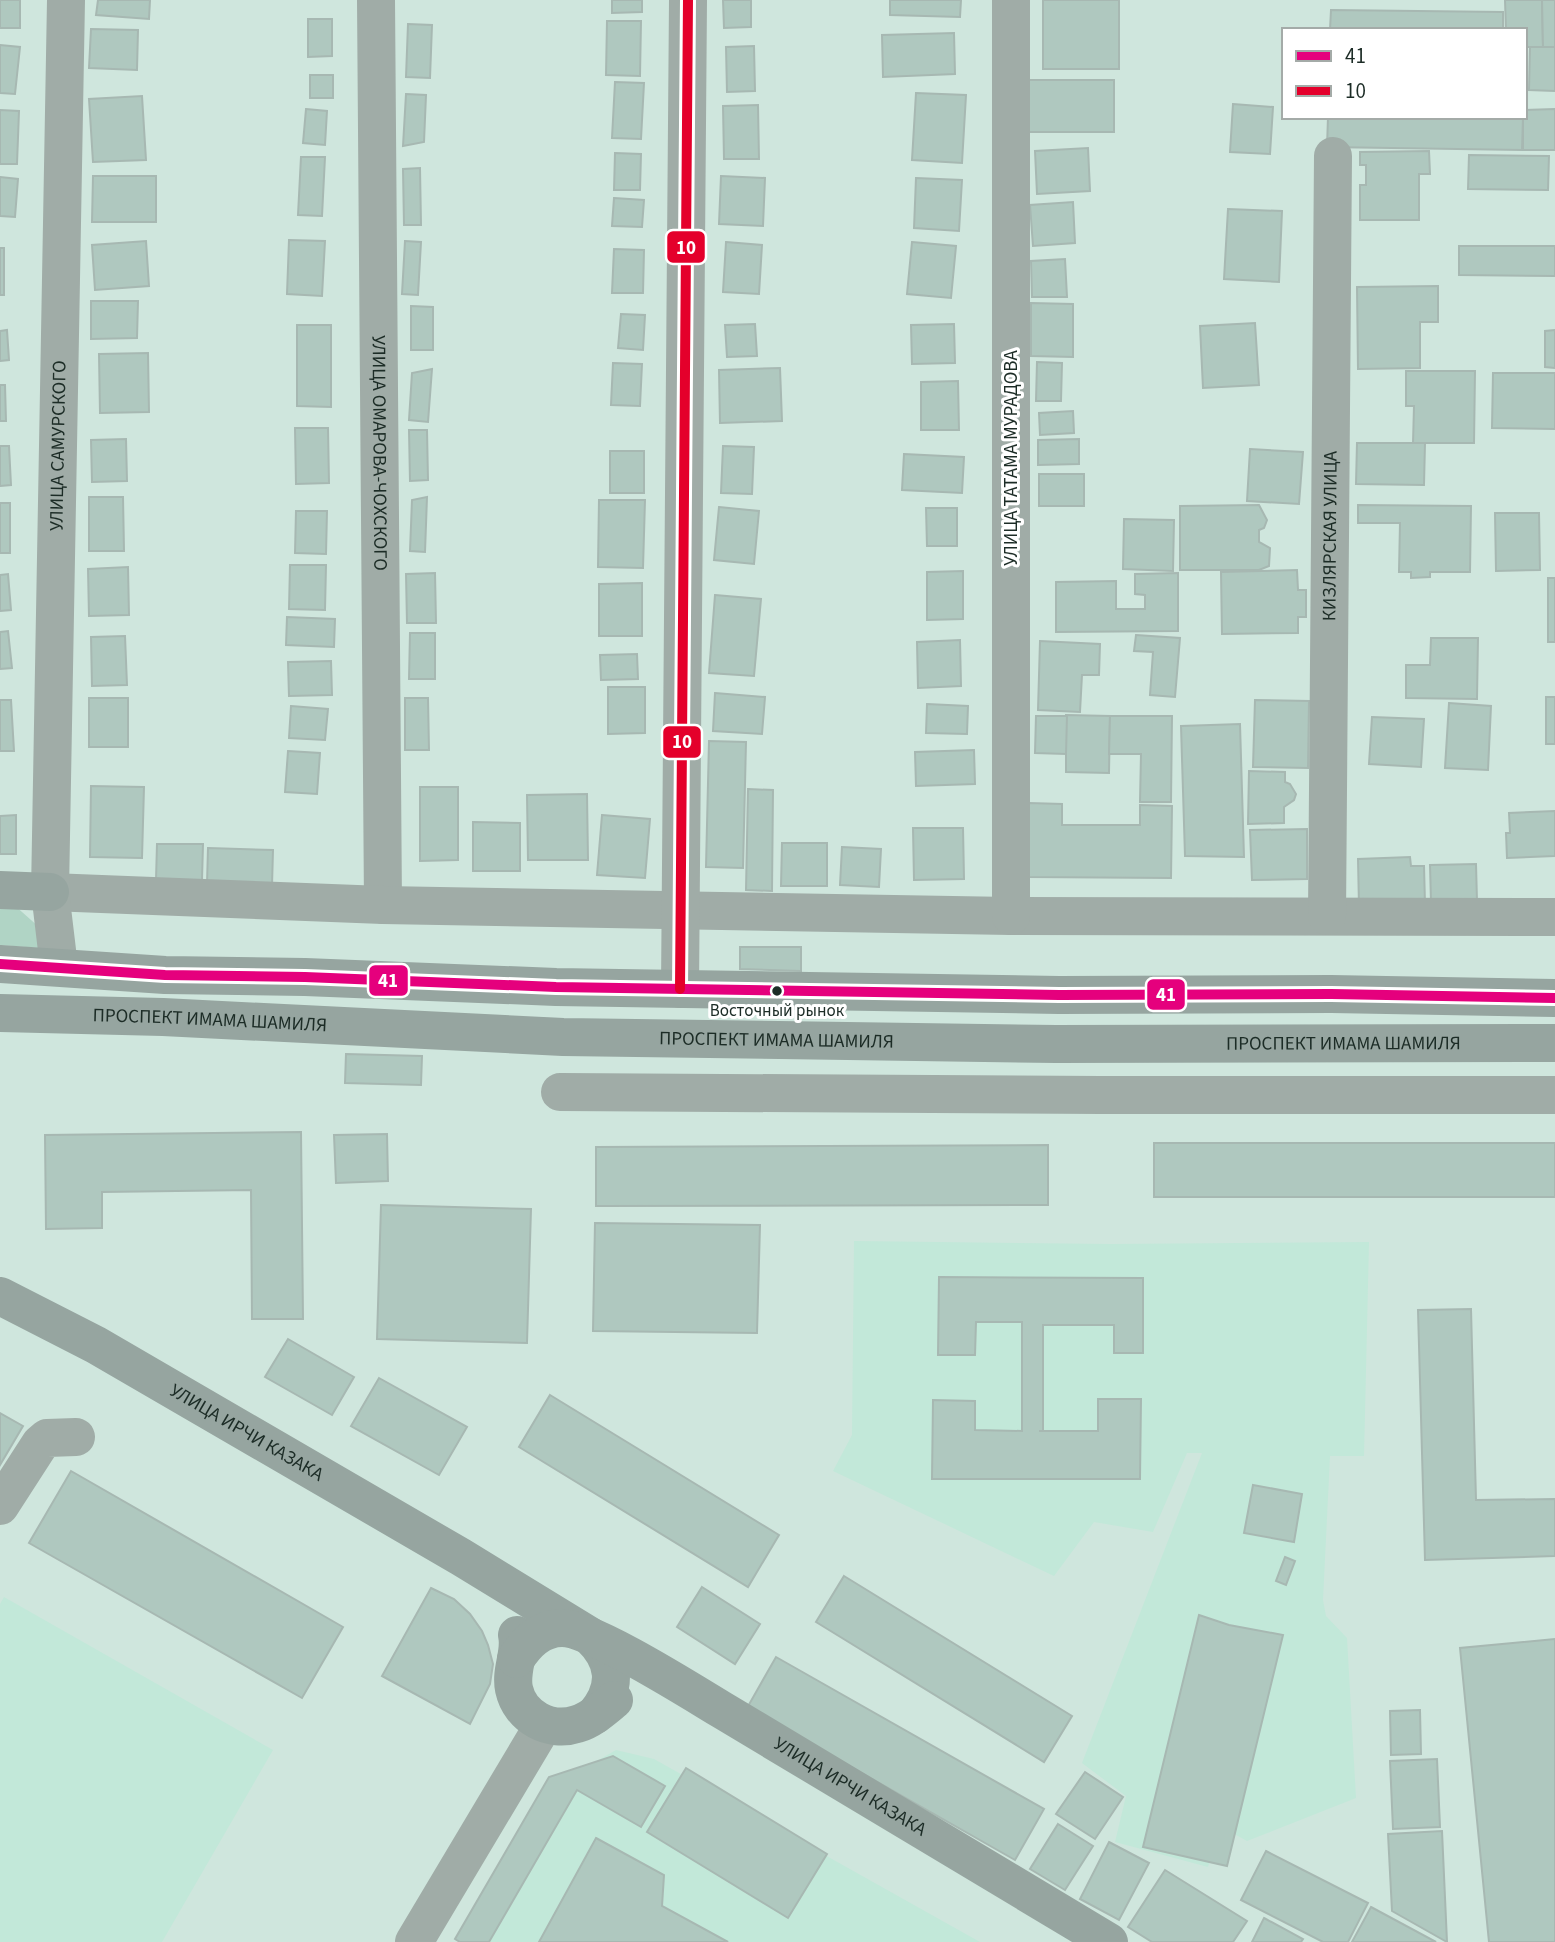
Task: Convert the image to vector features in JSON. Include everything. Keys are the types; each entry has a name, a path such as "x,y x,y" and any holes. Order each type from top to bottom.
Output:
{"main road":[{"path":"0,890 50,892"},
{"path":"0,964 165,975 305,976 556,987 1059,995 1331,994 1555,998"},
{"name":"ПРОСПЕКТ ИМАМА ШАМИЛЯ","path":"0,1013 163,1017 563,1037 1056,1044 1555,1043"},
{"name":"УЛИЦА ИРЧИ КАЗАКА","path":"0,1296 96,1345 590,1636 671,1679 1109,1942"},
{"path":"490,1576 500,1589 516,1624 519,1643 512,1675 517,1697 531,1716 544,1724 562,1727 579,1724 617,1698 651,1683 671,1679"},
{"path":"516,1659 527,1643 543,1632 563,1628 590,1636 601,1647 612,1674 608,1696 595,1715"}],"street":[{"name":"УЛИЦА САМУРСКОГО","path":"59,967 50,892 66,0"},
{"name":"УЛИЦА ОМАРОВА-ЧОХСКОГО","path":"376,0 383,905"},
{"path":"680,989 688,0"},
{"name":"УЛИЦА ТАТАМА МУРАДОВА","path":"1011,0 1011,916"},
{"name":"КИЗЛЯРСКАЯ УЛИЦА","path":"1326,916 1333,156"},
{"path":"50,892 383,905 1011,916 1555,917"},
{"path":"560,1092 1101,1096 1555,1095"},
{"path":"0,1506 40,1444 47,1438 76,1437"},
{"path":"414,1942 544,1724"}],"shaded area":[{"path":"0,904 13,904 40,928 40,948 0,945"},
{"path":"854,1241 1111,1244 1369,1242 1364,1456 1330,1456 1323,1600 1326,1616 1347,1638 1356,1798 1247,1841 1220,1826 1208,1867 1115,1842 1126,1796 1082,1763 1202,1453 1187,1453 1153,1532 1094,1522 1054,1576 833,1471 852,1435"},
{"path":"4,1597 273,1750 162,1942 0,1942 0,1604"},
{"path":"616,1750 654,1759 980,1942 460,1942 550,1788"}],"building":[{"path":"0,0 20,0 20,28 0,28"},
{"path":"98,0 150,0 149,19 96,15"},
{"path":"612,0 642,0 642,12 612,13"},
{"path":"723,0 751,0 751,27 724,28"},
{"path":"890,0 961,0 960,17 890,15"},
{"path":"1043,0 1119,0 1119,69 1043,69"},
{"path":"1505,0 1542,0 1543,47 1527,47 1527,28 1506,28"},
{"path":"1542,0 1555,0 1555,47 1543,47"},
{"path":"1331,10 1503,12 1503,28 1330,28"},
{"path":"308,19 332,19 332,56 308,57"},
{"path":"607,21 641,21 640,76 606,75"},
{"path":"408,24 432,25 430,78 406,77"},
{"path":"91,29 138,30 137,70 89,68"},
{"path":"954,33 955,74 883,77 882,35"},
{"path":"0,45 20,47 15,94 0,93"},
{"path":"754,46 755,91 727,92 726,47"},
{"path":"1530,47 1555,47 1555,91 1529,90"},
{"path":"310,75 333,75 333,98 310,98"},
{"path":"1026,80 1114,80 1114,132 1026,132"},
{"path":"615,82 644,83 641,139 612,138"},
{"path":"916,93 966,95 962,163 912,160"},
{"path":"406,94 426,95 424,142 403,146"},
{"path":"142,96 146,160 93,162 89,99"},
{"path":"1233,104 1273,107 1270,154 1230,152"},
{"path":"758,105 759,159 724,159 723,106"},
{"path":"306,109 327,111 325,145 303,143"},
{"path":"1555,109 1555,150 1523,150 1523,119 1527,119 1527,110"},
{"path":"0,110 19,111 17,164 0,164"},
{"path":"1328,119 1523,119 1522,150 1327,147"},
{"path":"1088,148 1090,191 1037,194 1035,151"},
{"path":"1429,151 1430,174 1419,174 1419,220 1360,220 1360,185 1366,185 1366,165 1360,165 1360,152"},
{"path":"615,153 641,154 640,190 614,190"},
{"path":"1469,155 1549,156 1548,190 1468,189"},
{"path":"301,157 325,157 322,216 298,215"},
{"path":"420,168 421,225 404,225 403,169"},
{"path":"93,176 156,176 156,222 92,222"},
{"path":"721,176 765,178 763,226 719,224"},
{"path":"0,177 18,179 15,217 0,216"},
{"path":"916,178 962,180 959,231 914,228"},
{"path":"614,198 644,200 642,227 612,226"},
{"path":"1073,202 1075,243 1033,246 1030,205"},
{"path":"1228,209 1282,211 1279,282 1224,279"},
{"path":"289,240 325,241 322,296 287,294"},
{"path":"146,241 149,286 95,290 92,245"},
{"path":"405,241 421,242 418,295 402,294"},
{"path":"726,242 762,245 759,294 723,292"},
{"path":"912,242 956,246 951,298 907,294"},
{"path":"1459,246 1555,246 1555,276 1459,275"},
{"path":"0,248 4,248 4,295 0,295"},
{"path":"614,249 644,250 643,293 612,293"},
{"path":"1065,259 1067,297 1032,297 1031,261"},
{"path":"1438,286 1438,322 1420,322 1420,368 1358,369 1357,287"},
{"path":"91,301 138,301 137,338 91,339"},
{"path":"1031,303 1073,304 1073,357 1031,356"},
{"path":"411,306 433,307 433,350 411,350"},
{"path":"621,314 645,315 643,350 618,348"},
{"path":"1255,323 1259,385 1203,388 1200,326"},
{"path":"755,324 757,356 727,357 725,325"},
{"path":"954,324 955,363 912,364 911,325"},
{"path":"297,325 331,325 331,407 297,406"},
{"path":"7,330 9,360 0,361 0,331"},
{"path":"1555,330 1555,368 1545,367 1545,331"},
{"path":"148,353 149,412 100,413 99,354"},
{"path":"1037,362 1062,363 1061,401 1036,401"},
{"path":"613,363 642,364 640,406 611,405"},
{"path":"780,368 782,421 720,423 719,370"},
{"path":"432,369 428,422 409,420 412,373"},
{"path":"1406,371 1475,371 1474,443 1413,443 1414,406 1406,406"},
{"path":"1493,373 1555,373 1555,429 1492,428"},
{"path":"958,381 959,430 921,430 921,382"},
{"path":"0,385 5,385 6,421 0,421"},
{"path":"1073,411 1074,433 1040,435 1039,413"},
{"path":"295,428 328,428 329,483 296,484"},
{"path":"409,430 427,430 428,480 410,481"},
{"path":"126,439 127,481 92,482 91,440"},
{"path":"1079,439 1079,464 1038,465 1038,440"},
{"path":"1357,443 1425,443 1424,485 1356,484"},
{"path":"0,446 9,446 11,485 0,486"},
{"path":"723,446 754,447 752,494 721,493"},
{"path":"1250,449 1303,452 1299,504 1247,501"},
{"path":"610,451 644,451 644,493 610,493"},
{"path":"904,454 964,457 962,493 902,490"},
{"path":"1039,474 1084,474 1084,506 1039,506"},
{"path":"89,497 123,497 124,551 89,551"},
{"path":"427,497 425,552 410,551 412,500"},
{"path":"599,500 645,500 643,568 598,567"},
{"path":"0,503 10,503 10,553 0,553"},
{"path":"1259,505 1267,520 1264,528 1259,530 1259,542 1270,548 1269,566 1259,570 1180,570 1180,506"},
{"path":"1358,505 1471,506 1470,572 1430,572 1430,577 1411,578 1411,572 1399,572 1400,523 1358,523"},
{"path":"719,507 759,511 754,564 714,560"},
{"path":"926,508 957,508 957,546 927,546"},
{"path":"296,511 327,511 326,554 295,553"},
{"path":"1495,513 1539,513 1540,570 1496,571"},
{"path":"1124,519 1174,520 1173,571 1123,569"},
{"path":"290,565 326,565 325,610 289,609"},
{"path":"128,567 129,615 89,616 88,569"},
{"path":"1297,570 1298,590 1306,590 1306,617 1298,617 1298,633 1222,634 1221,572"},
{"path":"963,571 963,619 927,620 927,572"},
{"path":"435,573 436,623 407,623 406,574"},
{"path":"1178,573 1178,631 1056,632 1056,582 1116,581 1116,609 1145,609 1145,595 1135,594 1135,574"},
{"path":"8,574 11,610 0,611 0,575"},
{"path":"1548,578 1555,578 1555,642 1548,642"},
{"path":"642,583 642,636 599,636 599,584"},
{"path":"715,595 761,599 754,676 709,673"},
{"path":"287,617 335,619 334,647 286,645"},
{"path":"8,631 12,668 0,669 0,632"},
{"path":"410,633 435,633 435,679 409,679"},
{"path":"1136,635 1180,638 1175,697 1150,695 1153,652 1134,651"},
{"path":"125,636 127,685 92,686 91,637"},
{"path":"1431,638 1478,638 1477,699 1406,698 1406,665 1430,665"},
{"path":"960,640 961,686 918,688 917,642"},
{"path":"1040,641 1100,644 1099,675 1082,675 1080,712 1038,710"},
{"path":"637,654 638,679 601,680 600,655"},
{"path":"331,661 332,695 289,696 288,662"},
{"path":"608,687 645,687 645,733 608,734"},
{"path":"715,693 765,697 762,734 713,731"},
{"path":"1546,697 1555,697 1555,744 1546,744"},
{"path":"89,698 128,698 128,747 89,747"},
{"path":"405,698 428,698 429,750 405,750"},
{"path":"0,700 11,700 14,751 0,751"},
{"path":"1255,700 1309,701 1308,768 1253,767"},
{"path":"1449,703 1491,706 1488,770 1445,768"},
{"path":"927,704 968,706 967,734 926,733"},
{"path":"291,706 328,709 325,740 289,738"},
{"path":"1066,715 1110,716 1109,773 1066,772"},
{"path":"1036,716 1067,716 1066,754 1035,753"},
{"path":"1110,716 1172,716 1171,802 1140,802 1141,754 1109,754"},
{"path":"1372,717 1424,719 1421,767 1369,764"},
{"path":"1240,724 1244,857 1185,856 1181,726"},
{"path":"709,741 746,742 743,868 706,867"},
{"path":"974,750 975,784 916,786 915,752"},
{"path":"288,751 320,753 317,794 285,792"},
{"path":"1249,771 1285,772 1285,782 1290,784 1296,794 1294,800 1284,807 1284,823 1248,824"},
{"path":"91,786 144,787 142,858 90,857"},
{"path":"420,787 458,787 458,860 420,861"},
{"path":"748,789 773,790 772,891 746,890"},
{"path":"587,794 588,860 528,860 527,795"},
{"path":"1029,803 1062,804 1062,825 1140,825 1140,805 1172,806 1171,878 1028,877"},
{"path":"1555,811 1555,856 1507,858 1506,833 1510,833 1509,813"},
{"path":"16,815 16,854 0,854 0,816"},
{"path":"602,815 650,819 645,878 597,875"},
{"path":"473,822 520,823 520,871 473,871"},
{"path":"913,828 963,828 964,879 914,880"},
{"path":"1307,829 1307,879 1252,880 1250,830"},
{"path":"782,843 827,843 827,886 781,886"},
{"path":"157,844 203,844 202,880 156,880"},
{"path":"842,847 881,849 879,887 840,885"},
{"path":"208,848 273,850 272,886 207,884"},
{"path":"1410,857 1411,866 1424,866 1425,904 1359,906 1358,859"},
{"path":"1476,864 1477,901 1431,902 1430,865"},
{"path":"740,947 801,947 801,971 740,969"},
{"path":"346,1054 422,1056 421,1085 345,1083"},
{"path":"301,1132 303,1319 252,1319 251,1190 102,1192 102,1228 46,1229 45,1135"},
{"path":"387,1134 388,1181 336,1183 334,1135"},
{"path":"1154,1143 1555,1143 1555,1197 1154,1197"},
{"path":"1048,1145 1048,1205 596,1206 596,1147"},
{"path":"381,1205 531,1209 527,1343 377,1339"},
{"path":"595,1223 760,1225 757,1333 593,1331"},
{"path":"939,1277 1143,1278 1143,1353 1114,1353 1114,1325 1043,1325 1043,1431 1098,1431 1098,1399 1141,1399 1140,1479 932,1479 933,1400 975,1401 975,1430 1022,1431 1022,1322 976,1322 975,1355 938,1355"},
{"path":"1471,1309 1476,1500 1555,1499 1555,1556 1425,1560 1418,1310"},
{"path":"288,1339 354,1377 332,1415 265,1377"},
{"path":"379,1378 467,1427 439,1475 351,1426"},
{"path":"550,1395 779,1535 748,1587 519,1447"},
{"path":"0,1413 23,1426 0,1465"},
{"path":"71,1471 343,1627 302,1698 29,1543"},
{"path":"1253,1485 1302,1494 1294,1542 1244,1533"},
{"path":"1285,1557 1295,1561 1286,1585 1276,1581"},
{"path":"844,1576 1072,1716 1044,1762 816,1622"},
{"path":"702,1587 760,1624 735,1664 677,1627"},
{"path":"431,1588 454,1599 470,1614 488,1645 493,1664 490,1684 470,1724 382,1676"},
{"path":"1199,1615 1229,1625 1283,1635 1227,1866 1143,1847"},
{"path":"1555,1639 1555,1942 1489,1942 1460,1648"},
{"path":"776,1657 1044,1809 1015,1860 747,1708"},
{"path":"1420,1710 1421,1754 1391,1755 1390,1711"},
{"path":"613,1756 665,1786 641,1827 577,1790 489,1942 460,1942 455,1939 549,1777"},
{"path":"1437,1759 1440,1827 1393,1829 1390,1761"},
{"path":"686,1768 827,1854 788,1918 647,1832"},
{"path":"1085,1772 1123,1797 1095,1839 1056,1814"},
{"path":"1058,1824 1093,1846 1065,1890 1030,1869"},
{"path":"1442,1831 1447,1942 1392,1911 1388,1834"},
{"path":"596,1838 664,1875 662,1906 728,1942 539,1942"},
{"path":"1109,1842 1149,1863 1119,1920 1080,1899"},
{"path":"1266,1851 1368,1903 1348,1942 1323,1942 1241,1900"},
{"path":"1165,1870 1247,1921 1233,1942 1152,1942 1128,1927"},
{"path":"1371,1907 1436,1942 1352,1942"},
{"path":"1264,1918 1303,1939 1301,1942 1252,1942"}],"transit line":[{"name":"10","path":"680,989 688,0"},
{"name":"41","path":"0,964 165,975 305,977 556,987 1059,995 1331,994 1555,998"}],"place":[{"name":"Восточный рынок","path":"777,991"}]}
